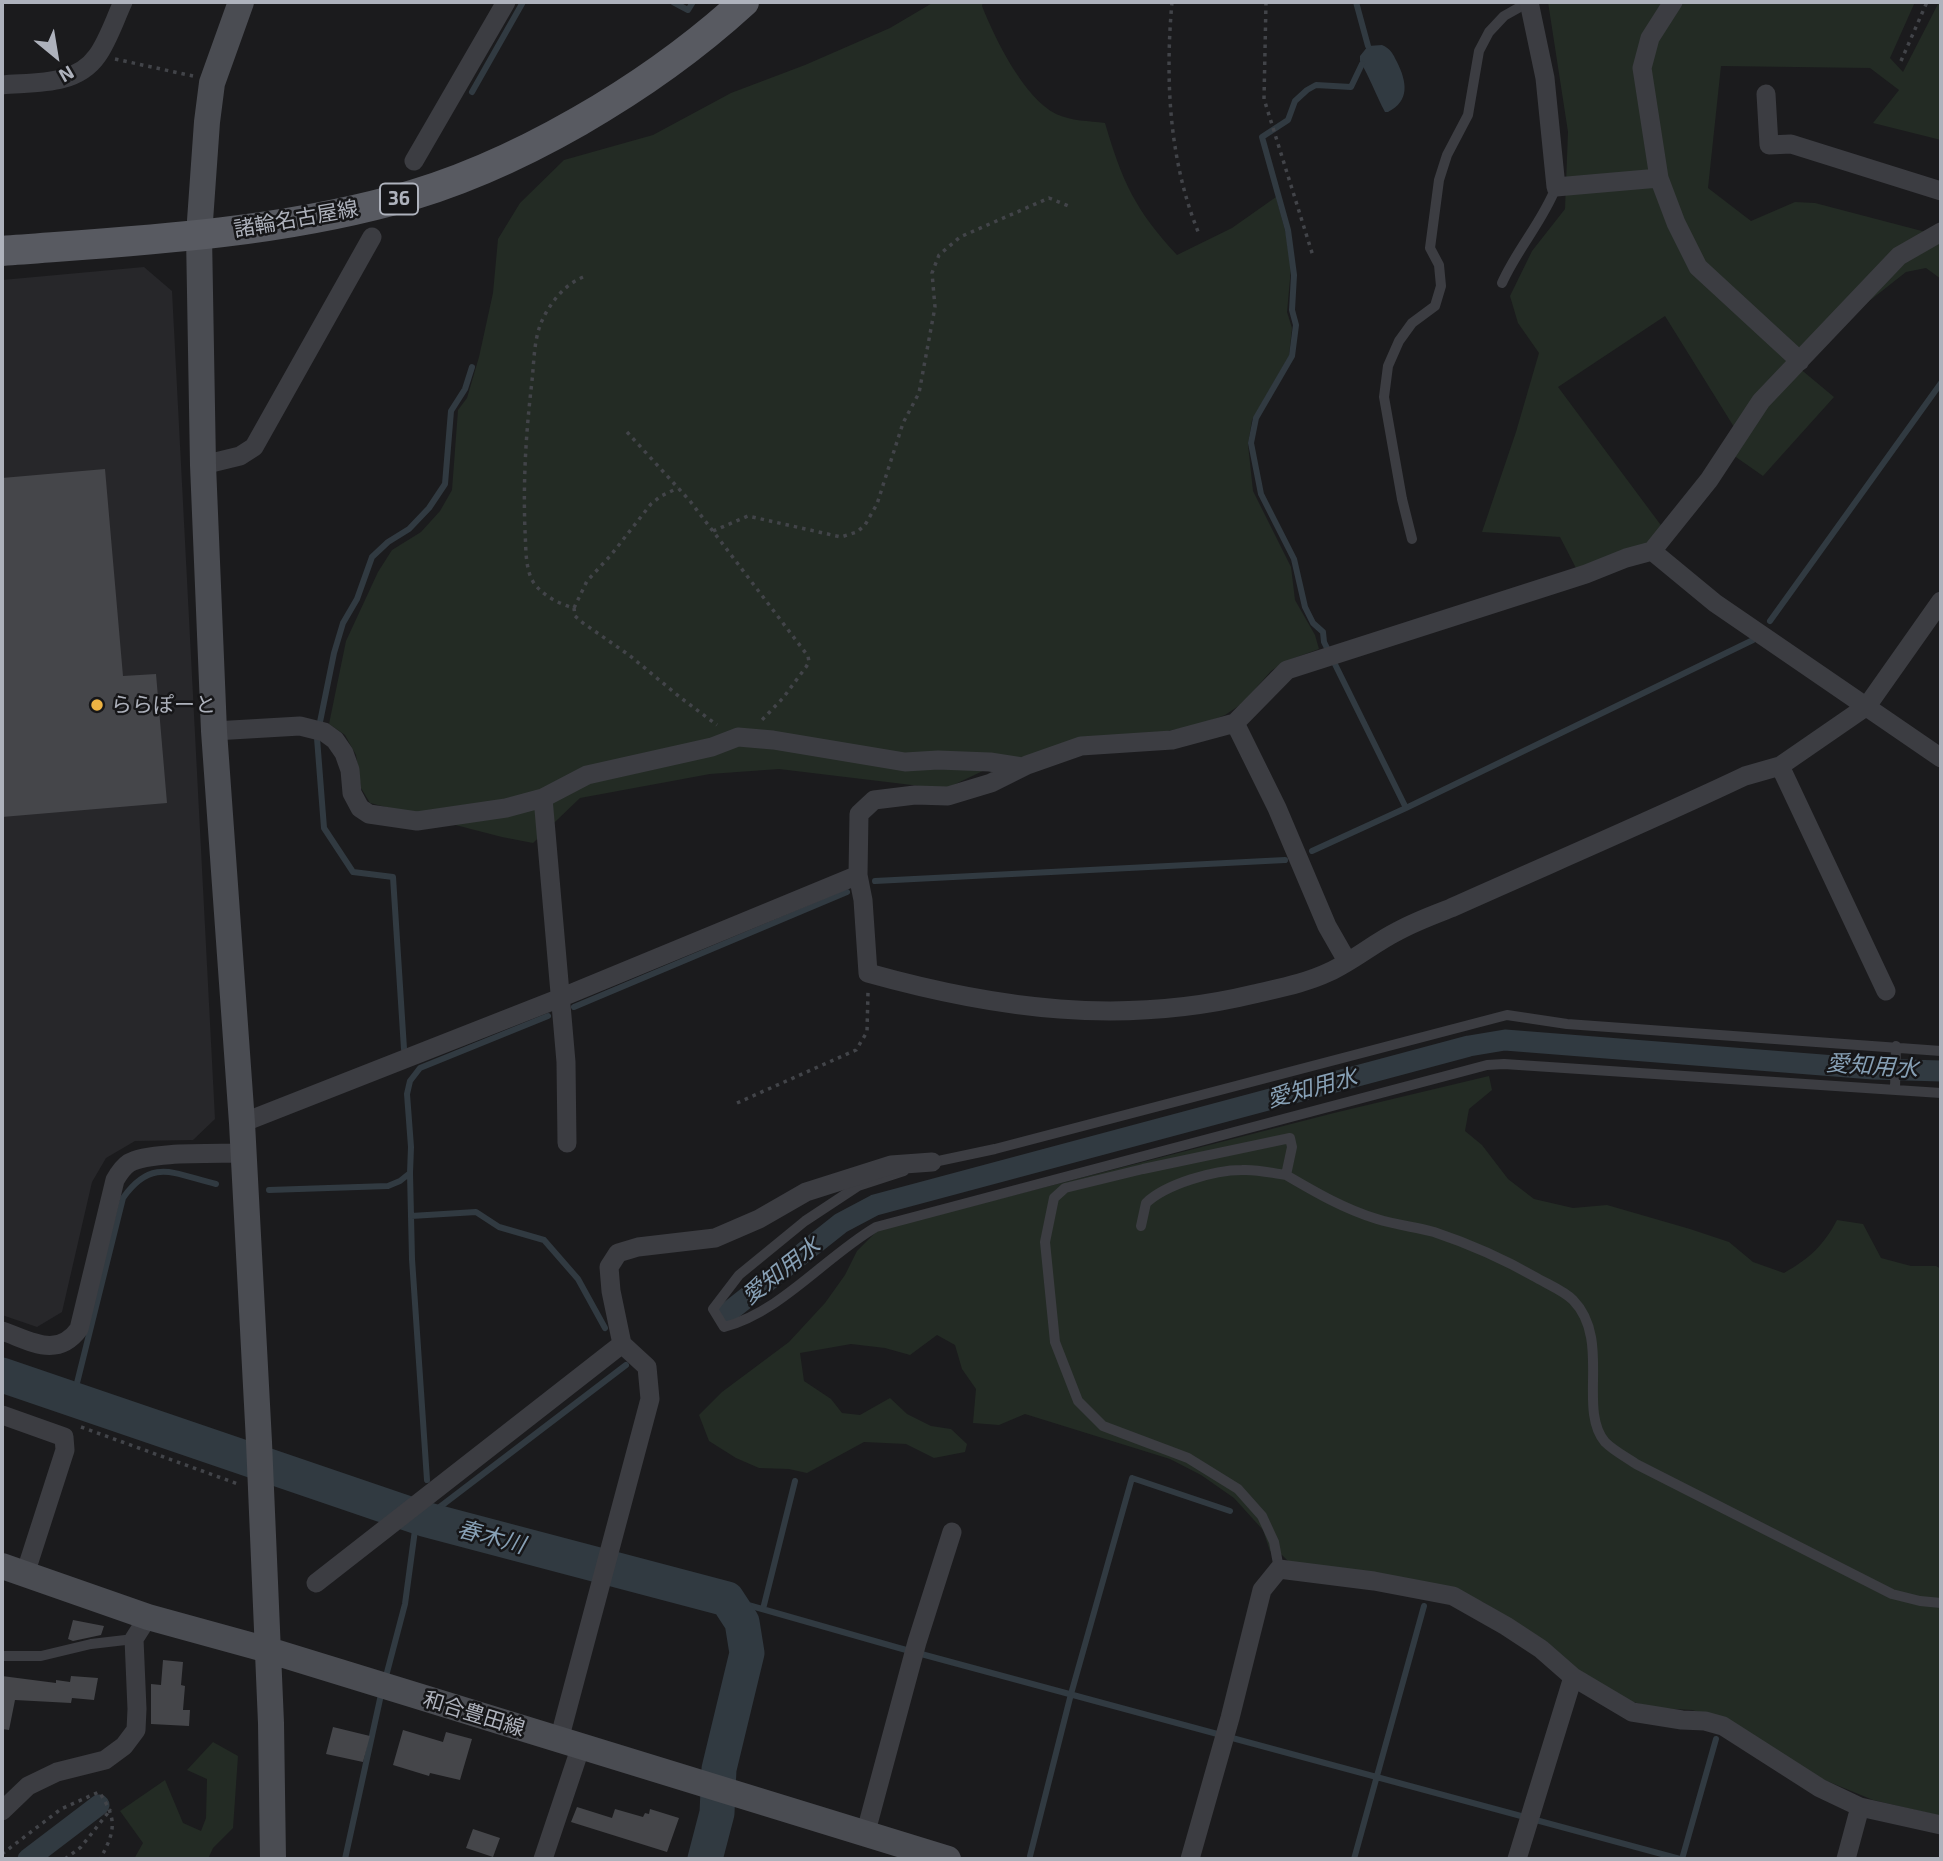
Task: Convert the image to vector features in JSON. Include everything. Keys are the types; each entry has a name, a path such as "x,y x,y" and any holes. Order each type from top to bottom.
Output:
{"main road":[{"name":"諸輪名古屋線","path":"2,251 199,235 274,224 372,206 442,185 490,166 553,134 649,78 719,25 744,2"}],"street":[{"path":"2,85 80,74 98,55 123,2"},
{"path":"241,2 212,83 199,235 203,465 214,731 242,1124 259,1442 252,1488 268,1650 273,1859"},
{"path":"414,161 506,2"},
{"path":"1528,2 1545,78 1556,187 1659,178"},
{"path":"1673,2 1650,38 1642,68 1659,178 1676,223 1698,267 1800,360"},
{"path":"1766,94 1769,145 1791,144 1941,191"},
{"path":"1941,232 1899,256 1761,401 1709,480 1652,551 1287,670 1235,723 1172,740 1081,746 1022,767 991,783 948,796 915,795 874,800 859,814 858,875 863,900 868,973 918,987 978,999 1023,1006 1108,1013 1186,1007 1230,1000 1310,979 1331,971 1399,930 1745,776 1780,766 1867,706 1941,601"},
{"path":"203,465 240,456 254,447 372,237"},
{"path":"1652,551 1715,603 1941,758"},
{"path":"1235,723 1277,808 1327,926 1346,961"},
{"path":"214,731 300,726 324,732 335,740 344,753 350,770 352,793 360,808 369,814 417,821 506,808 542,798 587,775 712,747 738,737 773,740 905,762 990,762 1022,767"},
{"path":"1780,766 1886,991"},
{"path":"542,798 566,1062 568,1143"},
{"path":"242,1124 560,998 858,875"},
{"path":"2,1331 46,1346 60,1345 71,1339 79,1329 115,1180 131,1162 147,1157 243,1153"},
{"path":"543,1859 650,1399 647,1367 622,1344 609,1267 618,1253 638,1247 715,1238 759,1219 806,1192 891,1165 932,1162"},
{"path":"316,1583 622,1344"},
{"path":"2,1415 64,1437 65,1450 14,1570"},
{"path":"865,1835 915,1650 952,1532"},
{"path":"1189,1859 1230,1718 1262,1590 1279,1569 1374,1581 1452,1596 1506,1626 1541,1649 1573,1678 1632,1712 1705,1721 1723,1726 1820,1788 1860,1807 1941,1825"},
{"name":"和合豊田線","path":"14,1570 141,1628 268,1650 948,1859"},
{"path":"2,1811 28,1786 57,1772 105,1760 124,1746 135,1730 141,1628"},
{"path":"1517,1859 1573,1678"},
{"path":"1846,1859 1860,1807"}],"lane":[{"path":"1412,539 1384,397 1388,366 1399,341 1412,323 1435,306 1441,286 1438,265 1430,248 1439,180 1447,155 1468,115 1479,51 1489,32 1504,16 1528,2"},
{"path":"1502,283 1511,262 1549,205 1556,187"},
{"path":"1941,1051 1567,1024 1507,1014 995,1149 932,1162 858,1186 805,1221 739,1275 713,1309 724,1327 763,1311 858,1237 876,1227 1487,1065 1941,1093"},
{"path":"1895,1090 1896,1046"},
{"path":"1279,1569 1274,1542 1262,1516 1238,1489 1188,1458 1104,1426 1078,1401 1055,1342 1045,1242 1054,1198 1065,1188 1290,1138 1292,1147 1286,1175"},
{"path":"1141,1226 1146,1203 1163,1191 1180,1184 1242,1170 1286,1175 1335,1203 1376,1219 1432,1232 1507,1261 1570,1297 1586,1319 1594,1363 1593,1415 1605,1442 1616,1451 1892,1594 1941,1603"},
{"path":"2,1656 41,1656 92,1644 141,1628"}],"path":[{"path":"1172,2 1170,56 1174,148 1179,174 1199,234"},
{"path":"1266,2 1264,99 1313,256"},
{"path":"1901,61 1927,2"},
{"path":"98,55 195,77"},
{"path":"713,531 748,516 841,537 857,532 865,525 877,504 903,423 919,393 934,307 932,274 939,255 960,237 1049,198 1071,207"},
{"path":"583,277 567,285 540,325 524,441 526,559 530,575 534,584 544,594 573,608 576,617 583,623 629,654 722,728 730,740"},
{"path":"627,432 713,531 808,656 806,667 783,698 756,727 751,738"},
{"path":"573,608 587,581 652,504 660,496 678,488"},
{"path":"737,1103 856,1050 867,1032 868,973"},
{"path":"75,1425 252,1488"},
{"path":"2,1854 61,1809 99,1792 111,1810 111,1831 100,1859"},
{"path":"65,1859 81,1847 111,1810"}],"shaded area":[{"path":"934,2 983,2 982,6 995,35 1012,66 1044,106 1062,116 1105,123 1124,178 1140,209 1177,255 1232,228 1276,197 1286,234 1291,268 1287,312 1292,328 1289,356 1252,420 1248,444 1253,491 1291,567 1295,600 1315,635 1319,649 1286,661 1271,671 1243,703 1225,715 1202,724 1026,760 1010,758 945,789 779,769 710,774 580,798 533,843 370,803 361,788 356,755 345,735 329,724 346,641 378,572 392,550 421,532 440,511 452,490 458,410 467,398 479,357 493,293 498,239 520,203 564,160 653,135 731,93 890,28"},
{"path":"1548,2 1915,2 1890,58 1903,72 1941,2 1941,140 1873,123 1899,90 1870,68 1721,66 1708,188 1751,221 1795,202 1815,203 1941,236 1941,279 1926,268 1906,272 1792,362 1834,397 1763,476 1733,455 1734,427 1665,316 1558,387 1663,528 1646,546 1577,570 1560,537 1482,532 1539,353 1518,323 1510,296 1532,251 1565,209 1568,132"},
{"path":"1382,45 1393,54 1404,84 1403,97 1395,108 1388,112 1385,112 1360,61 1360,56 1368,46"},
{"name":"ららぽーと","path":"144,267 172,291 215,1119 193,1140 135,1141 106,1158 92,1182 62,1312 37,1327 2,1315 2,280"},
{"path":"1489,1076 1492,1090 1469,1109 1465,1131 1482,1145 1508,1179 1534,1199 1573,1208 1607,1205 1690,1229 1729,1242 1753,1262 1784,1273 1815,1251 1837,1220 1863,1224 1881,1258 1911,1266 1936,1266 1941,1269 1941,1816 1873,1800 1822,1779 1727,1720 1692,1710 1657,1708 1628,1701 1577,1669 1483,1602 1290,1563 1282,1555 1270,1551 1263,1530 1234,1498 1201,1475 1170,1459 1025,1414 999,1425 973,1423 976,1389 962,1369 955,1345 937,1335 910,1355 885,1348 851,1344 800,1353 804,1381 831,1399 842,1413 860,1415 890,1398 907,1414 931,1426 951,1429 967,1444 965,1452 934,1458 906,1444 864,1442 807,1473 789,1469 759,1468 736,1458 709,1441 699,1415 722,1392 789,1342 825,1303 845,1275 857,1251 878,1230"},
{"path":"213,1742 238,1756 233,1828 213,1848 208,1859 134,1859 143,1843 120,1811 165,1780 183,1823 201,1831 206,1818 207,1779 187,1770"}],"building":[{"path":"105,469 123,676 156,674 167,803 2,817 2,478"},
{"path":"73,1620 104,1626 101,1635 73,1641 68,1639"},
{"path":"163,1660 183,1662 183,1710 190,1710 189,1726 151,1724 151,1684 161,1685"},
{"path":"2,1676 56,1683 56,1680 70,1682 71,1676 98,1678 94,1700 72,1698 71,1703 15,1700 9,1730 2,1729"},
{"path":"333,1727 370,1736 363,1762 326,1754"},
{"path":"403,1730 443,1742 446,1732 472,1739 460,1780 430,1773 429,1776 393,1765"},
{"path":"577,1807 612,1818 615,1809 643,1817 645,1813 649,1814 650,1809 679,1818 667,1852 571,1822"},
{"path":"473,1829 500,1838 493,1857 466,1848"}],"waterway":[{"path":"472,92 523,2"},
{"path":"673,2 688,10 693,2"},
{"path":"1356,2 1368,46"},
{"path":"1362,64 1351,87 1316,85 1307,90 1295,101 1288,120 1262,137 1288,230 1294,275 1292,310 1296,325 1292,356 1256,418 1251,443 1261,494 1294,559 1305,607 1313,623 1323,632 1324,642 1406,808"},
{"path":"320,722 343,623 357,599 372,557 388,542 409,529 429,508 445,484 451,411 465,389 472,367"},
{"path":"1770,621 1941,383"},
{"path":"1312,851 1753,640"},
{"path":"317,738 324,828 353,872 393,877 404,1049"},
{"path":"875,881 1285,860"},
{"path":"574,1007 847,892"},
{"path":"269,1190 388,1186 400,1181 410,1173 407,1094 410,1081 420,1068 548,1016"},
{"name":"愛知用水","path":"726,1314 841,1223 875,1205 1469,1046 1505,1040 1873,1069 1941,1071"},
{"path":"73,1399 123,1198 134,1185 154,1173 176,1173 216,1184"},
{"path":"410,1173 412,1259 427,1480"},
{"path":"411,1216 476,1212 499,1227 544,1240 578,1279 605,1328"},
{"path":"385,1680 405,1604 415,1530 424,1519 626,1365"},
{"name":"春木川","path":"2,1375 424,1519 727,1599 742,1622 747,1653 719,1769 717,1813 705,1859"},
{"path":"1030,1856 1071,1694 1132,1478 1230,1511"},
{"path":"763,1609 795,1481"},
{"path":"727,1599 1680,1859"},
{"path":"1354,1859 1424,1606"},
{"path":"345,1859 382,1690"},
{"path":"1682,1859 1716,1739"},
{"name":"愛知用水","path":"28,1859 99,1805"}],"place":[{"name":"ららぽーと","path":"97,705"}]}
